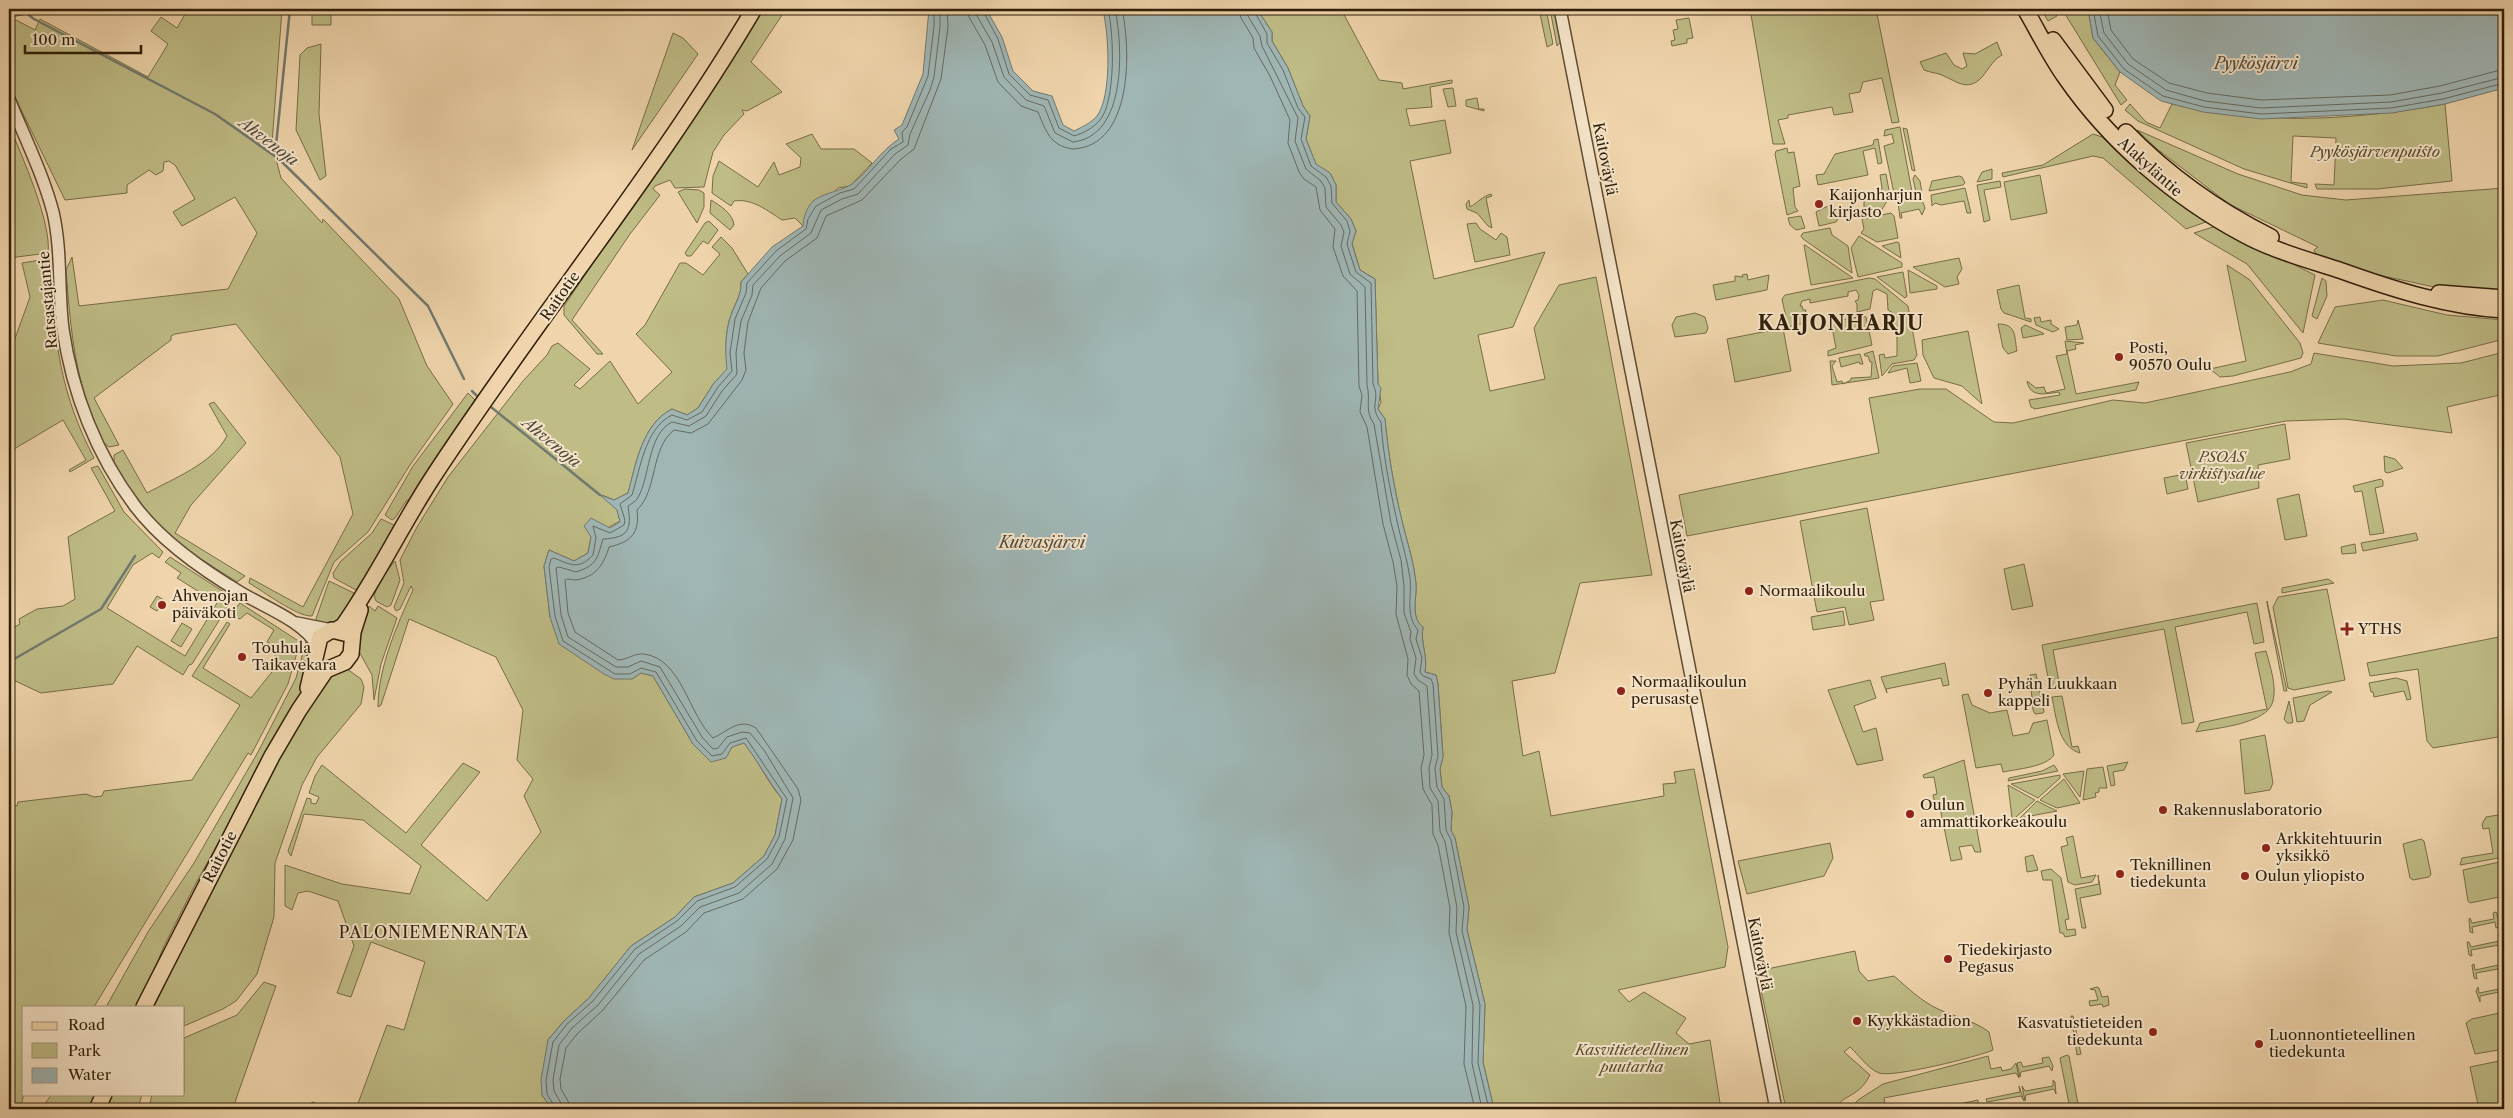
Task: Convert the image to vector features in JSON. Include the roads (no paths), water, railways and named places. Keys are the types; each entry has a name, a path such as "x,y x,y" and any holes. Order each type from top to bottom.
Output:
{"main road":[{"name":"Raitotie","path":"334,630 343,626 370,585 430,480 688,114 754,9"},
{"name":"Alakyläntie","path":"2025,9 2065,78 2084,100 2135,157 2197,208 2244,235 2286,253 2380,285 2464,306 2504,310"},
{"name":"Alakyläntie","path":"2033,9 2097,101 2140,147 2178,180 2210,202 2325,266"},
{"name":"Alakyläntie","path":"2412,292 2504,298"},
{"name":"Raitotie","path":"352,645 353,632 370,585"},
{"path":"334,630 348,637 352,645 348,658 337,665 324,662 317,648 320,637 334,630"},
{"name":"Raitotie","path":"299,710 314,666 317,648"},
{"name":"Raitotie","path":"145,1006 272,756 299,710 326,670 337,665"},
{"path":"97,1109 103,1096"}],"street":[{"name":"Kaitoväylä","path":"1560,9 1776,1109"},
{"name":"Ratsastajantie","path":"9,100 53,212 60,255 63,328 70,368 81,407 104,456 134,505 146,520 174,546 240,592 291,621 313,640 317,648"},
{"name":"Ratsastajantie","path":"291,621 334,630"}],"water":[{"name":"Kuivasjärvi","path":"929,9 986,9 1002,37 1013,71 1033,91 1052,96 1063,125 1074,131 1097,116 1102,107 1105,94 1108,49 1105,21 1101,9 1257,9 1272,32 1272,41 1288,68 1303,106 1310,116 1306,139 1316,164 1330,173 1336,185 1336,202 1351,219 1356,231 1352,244 1360,270 1375,279 1378,384 1381,388 1378,409 1385,419 1394,483 1414,568 1416,584 1415,613 1423,627 1422,638 1426,660 1425,672 1436,675 1438,684 1443,757 1440,769 1442,787 1449,796 1452,812 1451,830 1455,838 1469,907 1467,930 1485,1004 1483,1062 1494,1109 552,1109 542,1095 541,1080 548,1040 564,1021 589,998 631,946 675,917 694,897 733,883 764,856 775,835 782,799 744,743 732,747 726,758 711,762 693,744 653,676 641,673 632,679 614,679 559,644 550,617 544,566 549,550 574,561 588,553 591,537 584,526 591,518 610,528 620,522 617,510 600,495 614,500 628,493 642,446 654,424 672,409 687,415 698,408 714,383 727,369 728,328 739,295 741,282 772,247 803,226 806,213 813,201 852,184 886,149 899,139 894,130 902,125 923,74"},
{"name":"Pyykösjärvi","path":"2088,9 2504,9 2504,88 2445,104 2392,113 2261,119 2203,112 2161,101 2120,72 2093,38"}],"waterway":[{"name":"Ahvenoja","path":"21,9 34,19 215,114 279,159 428,306 464,379"},
{"path":"279,159 276,145 290,9"},
{"name":"Ahvenoja","path":"472,391 479,398"},
{"name":"Ahvenoja","path":"491,407 600,495"},
{"path":"9,662 101,609 135,556"}],"place":[{"name":"Kaijonharjun kirjasto","path":"1819,204"},
{"name":"Posti, 90570 Oulu","path":"2119,357"},
{"name":"Normaalikoulu","path":"1749,591"},
{"name":"Ahvenojan päiväkoti","path":"162,605"},
{"name":"YTHS","path":"2347,629"},
{"name":"Touhula Taikavekara","path":"242,657"},
{"name":"Normaalikoulun perusaste","path":"1621,691"},
{"name":"Pyhän Luukkaan kappeli","path":"1988,693"},
{"name":"Rakennuslaboratorio","path":"2163,810"},
{"name":"Oulun ammattikorkeakoulu","path":"1910,814"},
{"name":"Arkkitehtuurin yksikkö","path":"2266,848"},
{"name":"Teknillinen tiedekunta","path":"2120,874"},
{"name":"Oulun yliopisto","path":"2245,876"},
{"name":"Tiedekirjasto Pegasus","path":"1948,959"},
{"name":"Kyykkästadion","path":"1857,1021"},
{"name":"Kasvatustieteiden tiedekunta","path":"2153,1032"},
{"name":"Luonnontieteellinen tiedekunta","path":"2259,1044"}],"district":[{"name":"KAIJONHARJU","path":"1841,323"},
{"name":"PALONIEMENRANTA","path":"434,932"}],"park label":[{"name":"Pyykösjärvenpuisto","path":"2375,152"},
{"name":"PSOAS virkistysalue","path":"2222,466"},
{"name":"Kasvitieteellinen puutarha","path":"1632,1058"}]}
